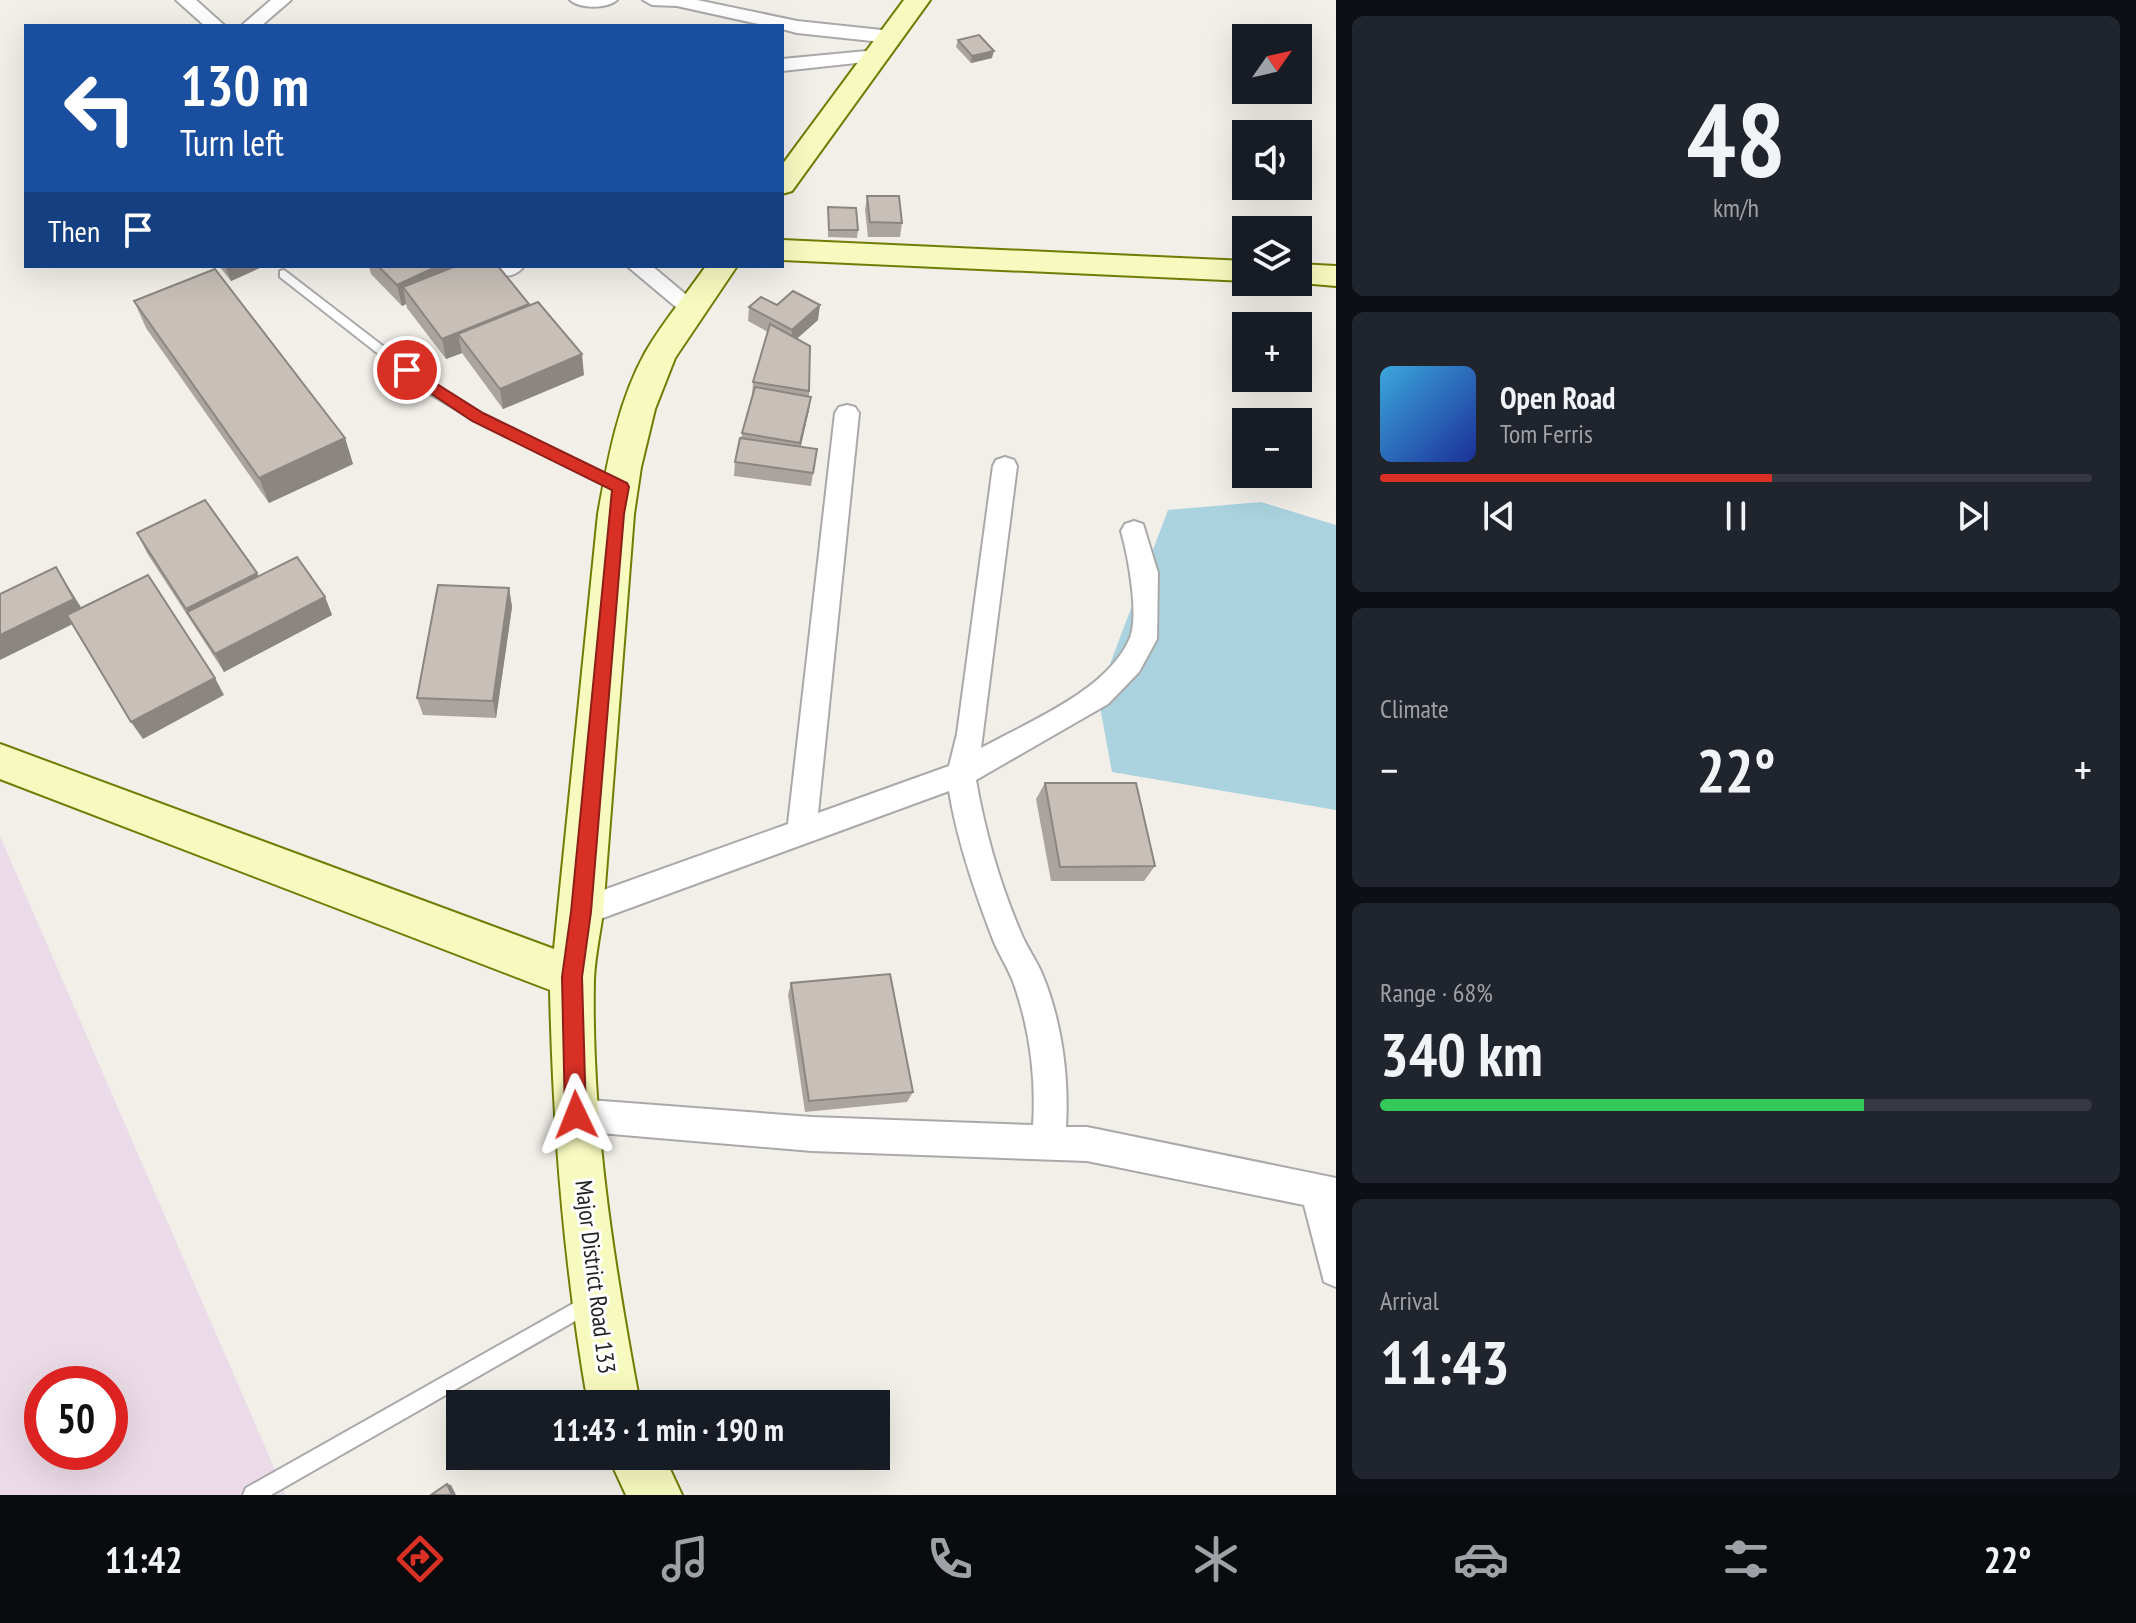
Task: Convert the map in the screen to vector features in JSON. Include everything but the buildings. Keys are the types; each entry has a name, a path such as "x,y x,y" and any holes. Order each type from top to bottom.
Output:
{"main road":[{"path":"784,182 917,0"},
{"path":"784,250 1232,270"},
{"name":"Major District Road 133","path":"611,1390 595,1300 576,1115 572,977 581,912 616,514 638,409 660,356 721,268"},
{"path":"1312,275 1336,276"},
{"path":"0,761 572,977"},
{"path":"642,1470 655,1495"}],"street":[{"path":"185,0 214,24"},
{"path":"252,24 282,0"},
{"path":"579,0 608,0"},
{"path":"652,0 677,1 783,24"},
{"path":"784,24 884,47"},
{"path":"784,65 884,47"},
{"path":"641,268 691,308"},
{"path":"802,831 847,413"},
{"path":"1005,466 971,734 961,774 969,825 1007,937 1029,980 1039,1013 1052,1086 1049,1143"},
{"path":"581,912 961,774 1098,696 1129,664 1144,639 1145,573 1134,531"},
{"path":"576,1115 812,1134 1087,1144 1140,1153 1327,1193 1336,1270"}],"lane":[{"path":"284,274 431,389 478,417 621,487"},
{"path":"253,1495 595,1300"}],"shaded area":[{"path":"0,836 286,1495 0,1495"}],"water":[{"path":"1261,502 1336,525 1336,810 1112,772 1098,696 1168,510"}],"route":[{"path":"407,370 431,389 478,417 621,487 616,514 581,912 572,977 576,1115"}]}
